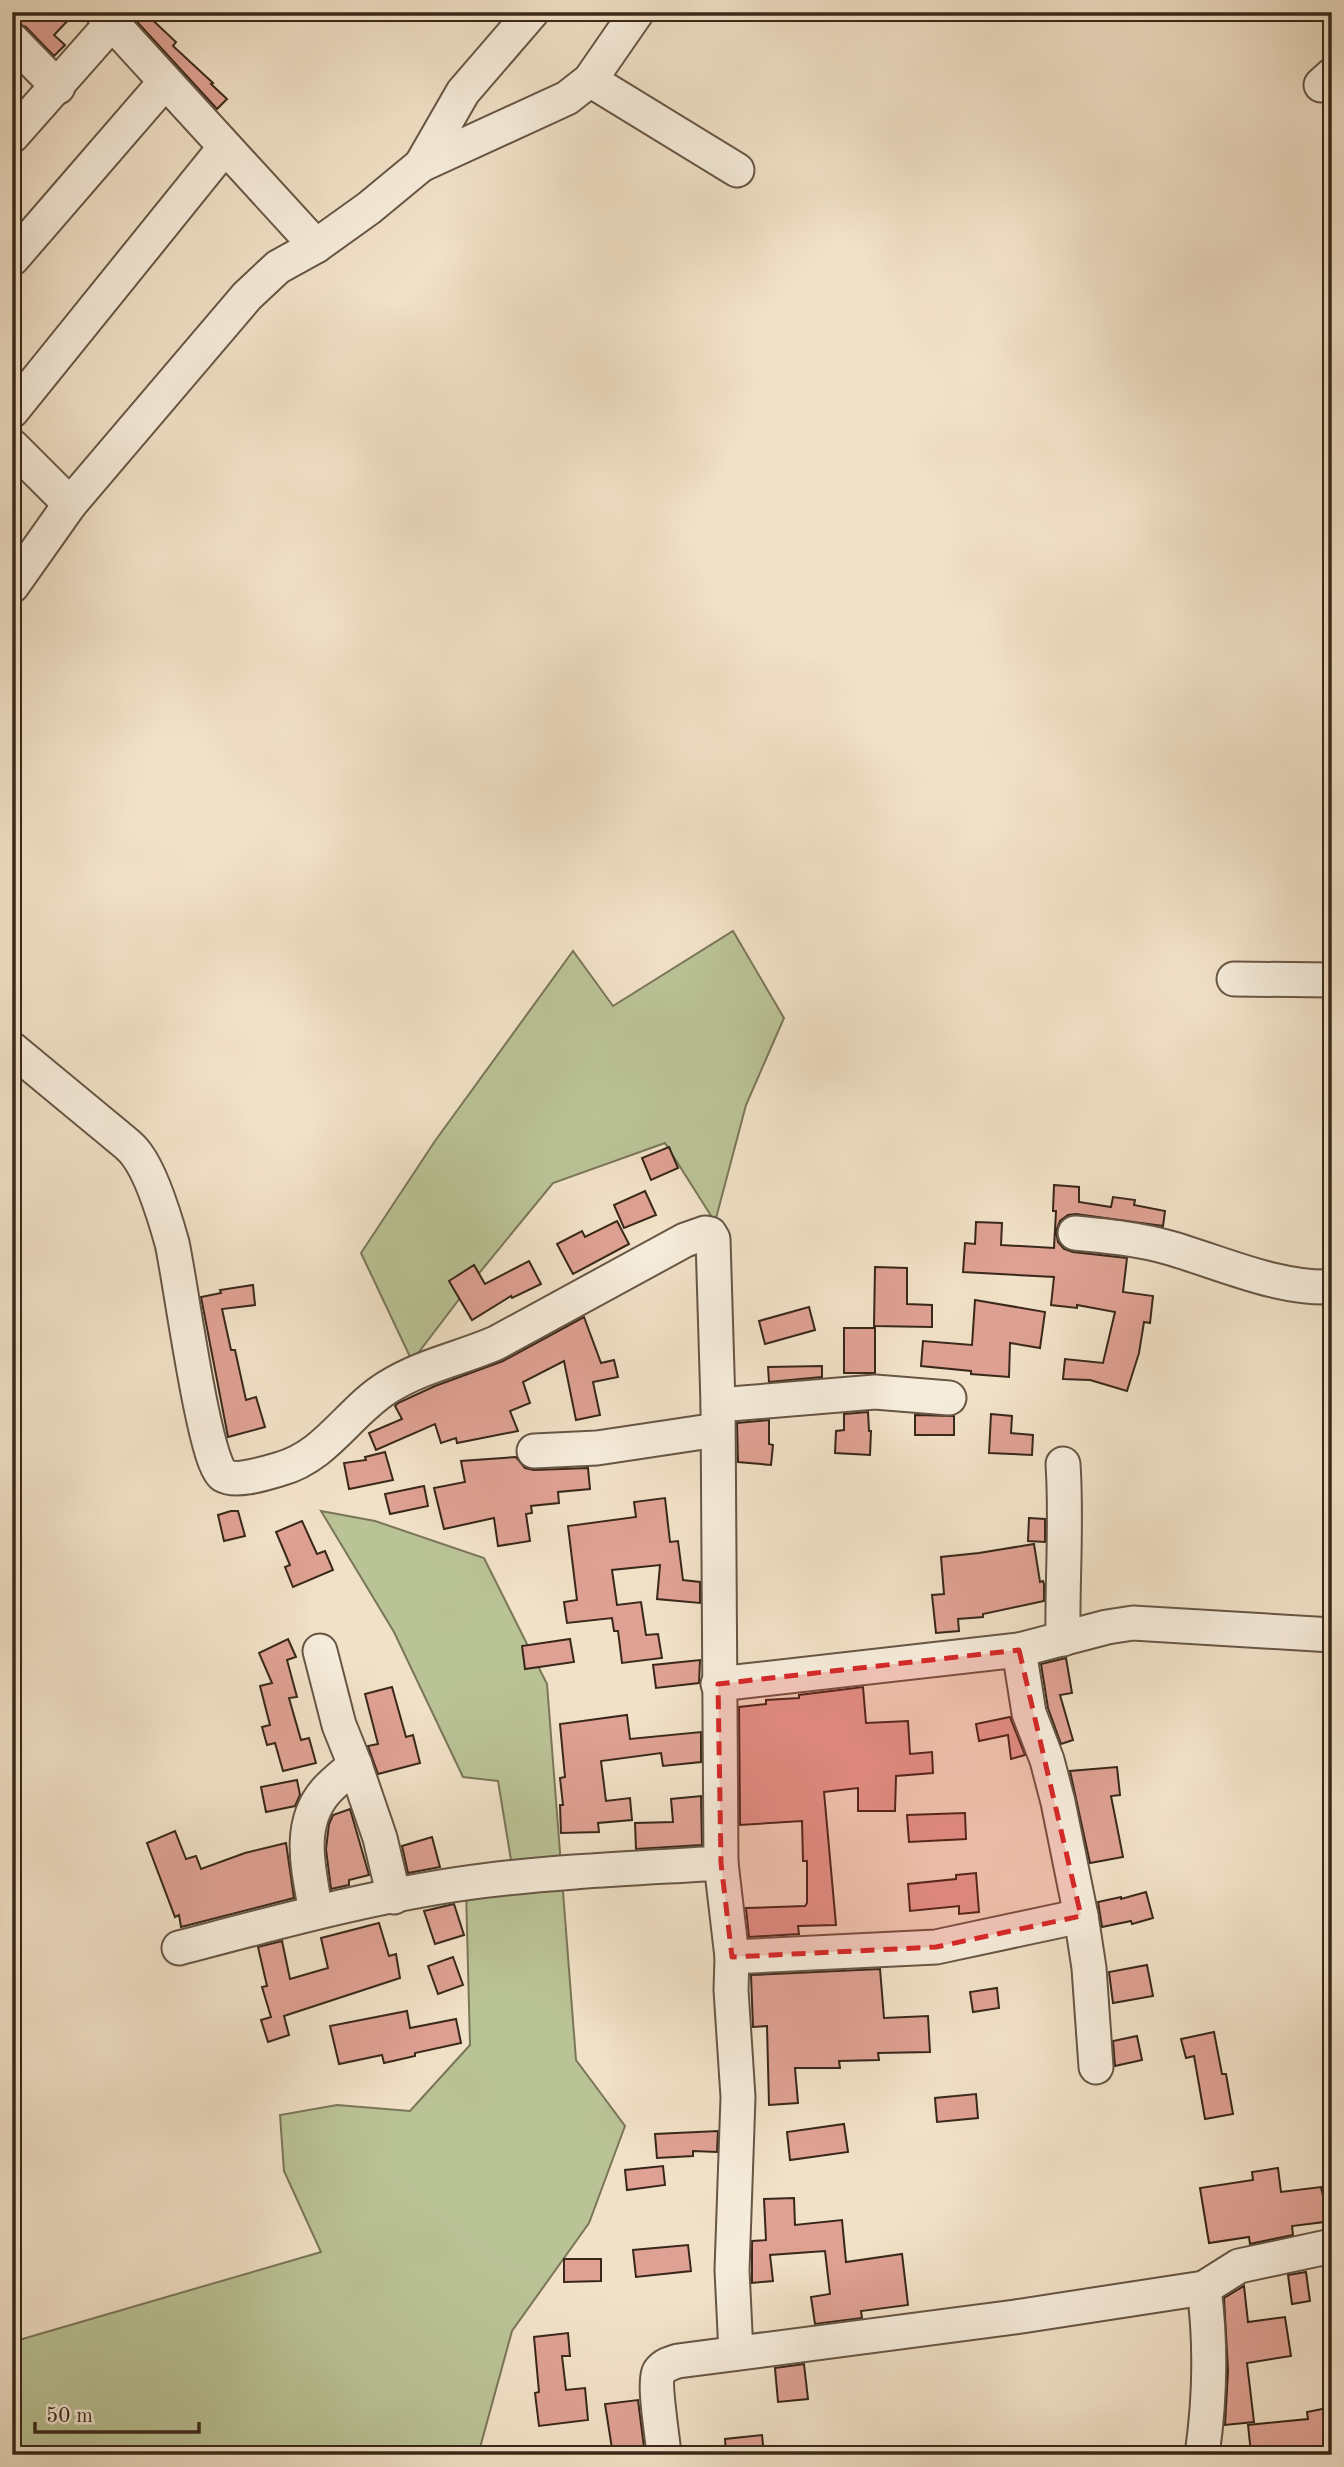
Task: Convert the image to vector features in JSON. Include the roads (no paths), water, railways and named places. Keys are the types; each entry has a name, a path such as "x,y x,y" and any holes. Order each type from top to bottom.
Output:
{"street":[{"path":"421,165 463,92 532,12"},
{"path":"12,586 70,504 247,296 278,267 316,246 369,208 421,165 567,99 590,80 637,12"},
{"path":"12,136 58,87 107,18 316,246"},
{"path":"12,40 58,87"},
{"path":"590,80 737,170"},
{"path":"12,259 165,82"},
{"path":"12,411 225,147"},
{"path":"12,446 70,504"},
{"path":"1234,979 1332,980"},
{"path":"12,1049 138,1155 158,1199 172,1243 207,1433 217,1470 224,1476 236,1478 282,1469 311,1456 387,1387 423,1368 469,1355 496,1343 685,1240 705,1233 710,1234 713,1239 718,1417 721,1863 732,1957 731,1990 738,2097 732,2270 736,2353"},
{"path":"1075,1233 1127,1237 1287,1284 1313,1288 1332,1287"},
{"path":"534,1451 597,1448 718,1417 875,1392 949,1398"},
{"path":"1063,1464 1066,1508 1062,1554 1063,1639"},
{"path":"718,1684 1019,1650 1133,1623 1332,1635"},
{"path":"1019,1650 1030,1713 1047,1760 1058,1802 1081,1916 1089,1968 1096,2067"},
{"path":"320,1651 339,1726 380,1838 394,1897"},
{"path":"316,1912 307,1863 307,1832 314,1808 327,1790 355,1765"},
{"path":"179,1948 316,1912 480,1881 721,1863"},
{"path":"732,1957 936,1947 1081,1916"},
{"path":"664,2455 657,2388 659,2372 666,2365 678,2361 1015,2317 1204,2288 1239,2266 1332,2246"},
{"path":"1202,2455 1209,2365 1209,2323 1204,2288"}]}
